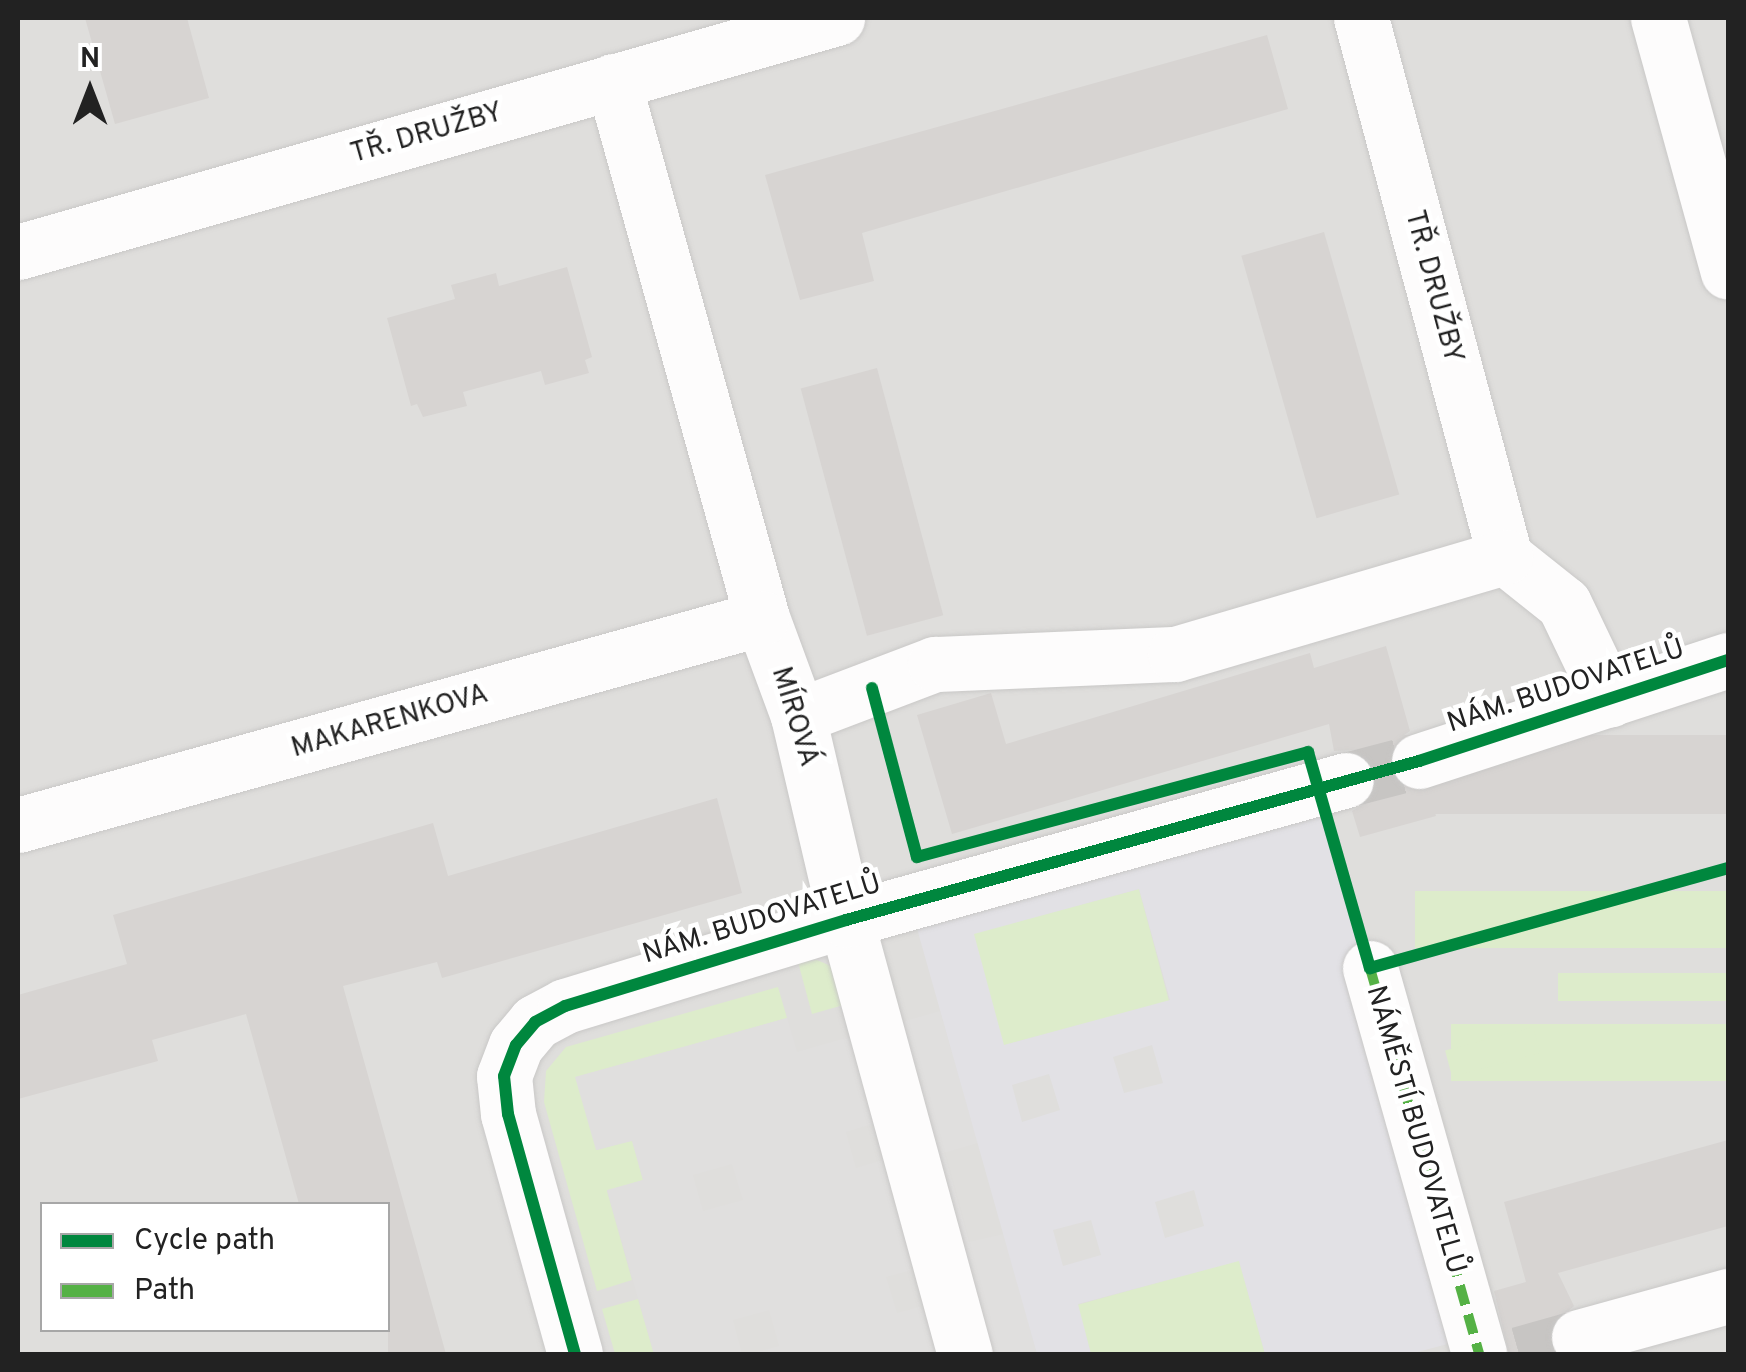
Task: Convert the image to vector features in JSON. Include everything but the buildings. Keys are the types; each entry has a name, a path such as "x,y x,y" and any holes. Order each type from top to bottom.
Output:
{"street":[{"name":"TŘ. DRUŽBY","path":"18,252 837,18"},
{"name":"TŘ. DRUŽBY","path":"1362,18 1505,557"},
{"path":"1658,18 1728,272"},
{"name":"MÍROVÁ","path":"614,81 762,618 798,716 846,920 965,1354"},
{"path":"798,716 935,664 1175,654 1505,557 1564,604 1610,700"},
{"name":"MAKARENKOVA","path":"18,825 762,618"},
{"name":"NÁM. BUDOVATELŮ","path":"1420,761 1728,660"},
{"name":"NÁM. BUDOVATELŮ","path":"576,1354 508,1114 504,1076 516,1045 534,1022 565,1006 846,920 1346,780"},
{"name":"NÁMĚSTÍ BUDOVATELŮ","path":"1370,968 1478,1354"},
{"path":"1580,1338 1728,1296"}],"shaded area":[{"path":"18,18 1728,18 1728,1354 18,1354"},
{"path":"1325,810 1474,1337 1410,1354 1265,1354 1239,1261 1078,1304 1091,1354 1037,1354 916,925","holes":["1139,889 1170,1000 1004,1045 974,934","1152,1045 1163,1083 1124,1093 1113,1057","1049,1074 1060,1110 1022,1122 1012,1085","1194,1190 1204,1226 1165,1238 1155,1202","1091,1220 1101,1255 1063,1266 1053,1230"]},
{"path":"940,1011 978,1143 944,1153 969,1242 1004,1234 1037,1354 750,1354 779,1346 769,1310 733,1320 742,1354 654,1354 607,1190 643,1180 632,1141 596,1150 575,1077 787,1018 797,1052","holes":["882,1121 893,1157 856,1168 846,1132","732,1164 743,1200 703,1211 693,1175","923,1267 933,1303 897,1313 886,1277"]}],"green space":[{"path":"1139,889 1169,1001 1003,1046 973,934"},
{"path":"1415,891 1728,891 1728,948 1415,948"},
{"path":"817,960 833,967 854,1002 812,1014 798,962"},
{"path":"1558,973 1728,973 1728,1001 1558,1001"},
{"path":"778,987 787,1018 576,1077 597,1150 632,1140 643,1180 607,1191 632,1280 597,1291 544,1102 546,1071 566,1047"},
{"path":"1451,1024 1728,1024 1728,1081 1451,1081"},
{"path":"1533,1027 1540,1053 1452,1077 1445,1051"},
{"path":"1239,1260 1265,1354 1091,1354 1077,1305"},
{"path":"638,1299 654,1354 615,1354 602,1309"}],"tunnel":[{"path":"1346,780 1419,761"},
{"path":"1519,1354 1579,1337"}],"marked path":[{"path":"1370,968 1479,1354"}],"cycle path":[{"path":"575,1354 508,1114 504,1076 516,1045 535,1022 565,1006 846,920 1419,761 1728,660"},
{"path":"872,688 917,857 1308,752 1370,968 1728,868"}]}
